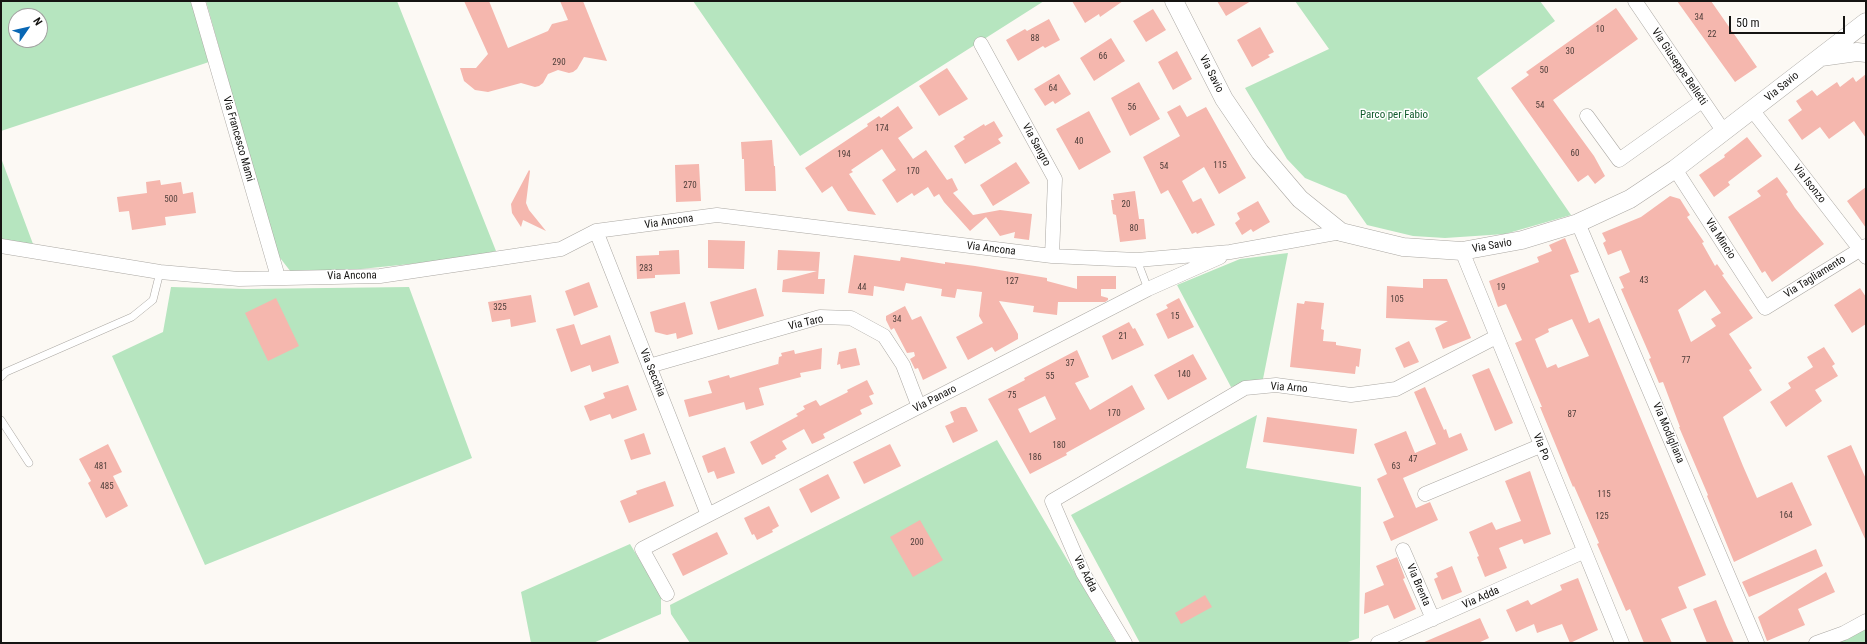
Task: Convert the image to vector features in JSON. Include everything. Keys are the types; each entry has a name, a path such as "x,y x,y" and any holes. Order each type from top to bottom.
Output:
{"street":[{"name":"Via Francesco Mami","path":"198,1 278,278"},
{"name":"Via Savio","path":"1174,1 1224,99 1260,152 1300,199 1341,232 1403,247 1462,251 1522,240 1578,223 1630,199 1675,169 1753,111 1818,57 1866,22"},
{"name":"Via Giuseppe Belletti","path":"1635,1 1724,132"},
{"name":"Via Sangro","path":"981,44 1055,179 1052,256"},
{"path":"1818,57 1857,52 1866,53"},
{"path":"1587,116 1619,160 1702,101"},
{"name":"Via Isonzo","path":"1753,111 1864,251"},
{"name":"Via Mincio","path":"1675,169 1765,308"},
{"name":"Via Ancona","path":"1,246 160,272 240,279 380,276 561,248 596,231 717,215 1052,256 1137,260 1230,252 1341,232"},
{"name":"Via Modigliana","path":"1578,223 1758,643"},
{"name":"Via Secchia","path":"596,231 708,515"},
{"name":"Via Po","path":"1462,251 1583,552 1622,643"},
{"name":"Via Tagliamento","path":"1765,308 1864,251"},
{"name":"Via Panaro","path":"667,594 642,549 1148,289 1230,252"},
{"name":"Via Taro","path":"649,366 820,317 851,318 884,336 903,365 919,407"},
{"name":"Via Arno","path":"1052,500 1245,388 1276,385 1351,395 1396,389 1496,337"},
{"path":"1425,494 1540,446"},
{"name":"Via Adda","path":"1052,500 1083,573 1125,643"},
{"name":"Via Brenta","path":"1403,550 1433,619"},
{"name":"Via Adda","path":"1378,643 1583,552"},
{"path":"1816,643 1844,633 1866,621"}],"lane":[{"path":"1137,260 1148,289"},
{"path":"1,377 6,372 132,317 152,300 160,272"},
{"path":"1,420 29,463"}],"green space":[{"path":"1,1 193,1 209,62 1,131"},
{"path":"206,1 397,1 496,251 469,258 361,269 291,272 277,254"},
{"path":"693,1 1044,1 800,156"},
{"name":"Parco per Fabio","path":"1295,1 1540,1 1555,21 1477,78 1571,215 1505,234 1445,238 1413,236 1367,225 1346,195 1305,178 1287,159 1245,88 1329,49"},
{"path":"1,158 33,244 1,239"},
{"path":"1288,253 1263,379 1231,387 1177,285 1240,259"},
{"path":"171,287 246,289 409,287 472,458 205,565 112,356 163,332"},
{"path":"1257,415 1246,468 1361,487 1359,638 1345,643 1140,643 1071,515"},
{"path":"997,440 1116,643 690,643 671,614 670,605"},
{"path":"630,544 661,595 661,614 593,643 531,643 521,592"},
{"path":"1866,627 1866,643 1833,643"}],"building":[{"path":"464,1 489,1 508,48 548,31 552,24 568,20 560,1 583,1 607,61 584,57 577,69 573,72 569,73 558,70 548,74 543,83 535,87 521,83 488,92 475,90 464,81 460,68 476,68 488,54"},
{"path":"1072,1 1123,1 1100,17 1099,14 1085,23"},
{"path":"1217,1 1251,1 1226,16"},
{"path":"1677,1 1711,1 1757,67 1735,82"},
{"path":"1616,8 1638,39 1553,100 1594,156 1605,176 1595,184 1588,175 1578,182 1511,88 1529,75 1526,72"},
{"path":"1153,9 1166,30 1146,42 1133,21"},
{"path":"1049,19 1060,40 1045,48 1043,46 1018,61 1006,40 1025,29 1027,31"},
{"path":"1260,27 1274,52 1268,55 1270,57 1252,67 1237,40"},
{"path":"1111,38 1125,61 1094,81 1080,58"},
{"path":"1177,51 1192,79 1173,90 1158,62"},
{"path":"947,68 968,99 939,116 919,86"},
{"path":"1059,74 1071,94 1055,104 1053,101 1045,106 1034,89"},
{"path":"1866,74 1866,138 1854,121 1829,139 1820,127 1802,140 1788,120 1802,110 1796,101 1812,90 1817,96 1837,82 1840,87 1853,77 1856,82"},
{"path":"1139,82 1160,119 1130,136 1111,98"},
{"path":"1180,105 1187,117 1206,107 1246,178 1219,194 1204,167 1182,181 1193,202 1201,198 1215,225 1197,234 1196,232 1192,234 1168,190 1161,194 1143,157 1180,136 1167,112"},
{"path":"898,106 913,128 898,138 913,159 926,150 947,180 952,178 958,190 953,193 973,215 1000,210 1032,214 1029,240 1014,238 1015,232 1000,236 986,217 970,231 944,202 939,194 934,197 928,187 914,196 912,193 897,203 882,180 896,170 882,149 851,170 853,172 849,174 876,215 848,211 832,186 822,193 805,168 868,126 867,124 879,116 881,118"},
{"path":"1089,111 1111,152 1079,170 1056,129"},
{"path":"994,121 1003,136 998,139 1001,143 965,164 954,146 965,139 963,137 984,124 985,126"},
{"path":"1747,137 1762,156 1728,182 1730,185 1714,197 1699,175 1725,157 1724,155"},
{"path":"772,140 776,191 745,191 744,159 742,159 741,142"},
{"path":"1016,162 1030,183 993,206 980,185"},
{"path":"699,164 701,201 676,202 675,165"},
{"path":"529,170 526,203 529,210 546,231 523,220 521,227 512,213 511,204"},
{"path":"1777,177 1788,192 1786,194 1795,208 1824,244 1772,282 1765,271 1762,273 1728,217 1761,196 1757,191"},
{"path":"160,180 161,185 181,182 183,194 193,192 196,213 165,217 166,225 132,230 129,211 119,212 117,197 147,193 146,182"},
{"path":"1866,187 1866,228 1847,201"},
{"path":"1135,191 1139,219 1144,219 1146,239 1120,242 1116,215 1113,214 1111,200 1114,200 1113,194"},
{"path":"1670,196 1680,199 1690,215 1687,217 1704,242 1702,243 1715,266 1717,264 1724,274 1722,275 1753,318 1729,334 1752,368 1749,370 1762,390 1723,417 1757,498 1792,482 1812,525 1734,562 1707,496 1708,495 1679,427 1663,382 1659,383 1649,359 1651,358 1621,289 1624,288 1619,277 1630,272 1621,250 1608,255 1603,243 1606,241 1602,233 1641,217","holes":["1705,290 1721,313 1711,319 1716,326 1691,342 1678,310"]},
{"path":"1258,201 1270,222 1253,232 1251,229 1242,235 1235,223 1240,219 1237,213"},
{"path":"1565,238 1579,272 1570,275 1589,323 1599,318 1706,575 1678,587 1687,608 1661,619 1672,643 1644,643 1630,609 1626,611 1597,544 1599,543 1574,486 1573,487 1515,343 1522,340 1506,304 1498,307 1489,281 1539,262 1537,257 1552,251 1549,245","holes":["1572,319 1589,356 1558,368 1556,364 1547,368 1535,339 1549,332 1548,329"]},
{"path":"708,240 745,241 744,269 708,268"},
{"path":"679,250 680,274 655,275 655,278 637,279 636,256 659,255 659,251"},
{"path":"778,250 820,252 818,279 825,279 824,294 782,292 783,280 817,271 777,270"},
{"path":"854,255 900,261 901,257 945,264 945,262 975,266 1047,278 1047,281 1077,289 1077,276 1116,276 1116,289 1101,289 1101,296 1108,298 1105,302 1058,302 1057,315 1033,312 1034,306 999,301 1018,334 1018,339 995,352 992,347 968,360 956,337 983,323 979,316 982,292 957,289 955,298 941,296 942,289 906,283 904,291 874,286 873,296 848,293"},
{"path":"1423,279 1447,279 1471,338 1443,349 1435,328 1448,321 1386,318 1387,286 1423,288"},
{"path":"589,282 598,307 574,316 565,291"},
{"path":"756,288 764,316 718,330 710,302"},
{"path":"1860,288 1866,297 1866,324 1852,333 1834,305"},
{"path":"531,295 536,322 511,327 510,319 492,322 488,302"},
{"path":"276,298 299,346 268,361 245,313"},
{"path":"1179,298 1194,327 1168,339 1156,314 1168,308 1166,305"},
{"path":"1305,301 1324,303 1321,329 1324,330 1323,341 1336,342 1336,345 1361,349 1359,367 1356,366 1355,374 1290,367 1297,303 1304,304"},
{"path":"685,302 693,334 677,339 676,333 667,335 655,332 650,312"},
{"path":"905,306 912,320 921,316 947,368 923,380 918,368 915,369 910,359 915,356 914,352 907,353 894,328 891,330 886,320 886,316"},
{"path":"1129,322 1133,329 1135,328 1144,345 1112,360 1102,336"},
{"path":"574,324 581,345 610,335 619,363 592,372 590,365 571,372 556,329"},
{"path":"1409,341 1419,362 1404,368 1395,348"},
{"path":"1824,347 1835,364 1832,366 1838,376 1815,390 1822,401 1786,427 1770,402 1791,388 1788,383 1813,367 1807,357"},
{"path":"822,348 821,369 800,373 801,377 759,388 764,405 746,410 744,402 689,417 684,400 712,393 708,381 729,375 730,378 778,364 778,366 779,357 782,356 781,353 794,350 795,354"},
{"path":"856,348 860,365 841,369 840,364 837,365 839,352"},
{"path":"1077,350 1089,377 1075,383 1090,410 1132,385 1145,409 1066,453 1067,455 1030,474 988,399 1025,380 1024,378","holes":["1045,396 1056,419 1030,433 1018,409"]},
{"path":"1193,354 1207,379 1168,400 1154,375"},
{"path":"1489,368 1513,423 1495,431 1472,375"},
{"path":"867,380 874,394 869,396 873,404 860,410 862,414 823,434 825,438 812,444 804,429 782,441 787,449 775,456 776,458 762,465 750,442 798,416 796,414 805,409 803,406 816,400 820,406 848,392 847,390"},
{"path":"628,385 637,410 612,419 610,414 590,421 584,406 605,398 603,393"},
{"path":"1425,387 1449,438 1461,433 1468,450 1403,478 1416,508 1430,502 1438,520 1391,541 1383,522 1394,517 1377,479 1387,474 1374,444 1406,431 1415,453 1436,444 1414,392"},
{"path":"961,407 966,407 978,431 953,443 945,426 954,422 950,412"},
{"path":"1267,417 1357,429 1354,454 1263,442"},
{"path":"644,433 651,454 631,460 624,440"},
{"path":"108,444 122,472 113,476 128,506 106,518 88,483 91,481 79,459"},
{"path":"890,444 901,466 864,484 853,462"},
{"path":"1851,445 1866,479 1866,541 1827,456"},
{"path":"725,447 735,473 717,479 714,471 708,473 702,456"},
{"path":"1530,471 1551,534 1524,544 1522,539 1499,548 1507,568 1485,577 1477,557 1479,556 1469,532 1492,522 1496,530 1521,521 1505,481"},
{"path":"828,474 840,498 811,513 799,489"},
{"path":"665,481 674,506 629,523 620,501 637,494 636,491"},
{"path":"769,506 779,526 772,530 773,532 757,540 754,534 752,535 744,518"},
{"path":"920,520 943,560 913,577 890,537"},
{"path":"717,532 728,554 683,576 672,554"},
{"path":"1816,549 1823,566 1749,597 1742,582"},
{"path":"1397,557 1405,578 1403,579 1416,609 1394,619 1388,605 1364,614 1365,593 1384,585 1376,566"},
{"path":"1452,566 1462,592 1442,600 1434,579 1438,577 1436,573"},
{"path":"1826,572 1835,592 1798,609 1805,625 1767,641 1758,617"},
{"path":"1578,578 1598,630 1570,643 1562,624 1537,633 1534,624 1516,632 1506,610 1528,600 1531,605 1562,590 1560,585"},
{"path":"1205,595 1212,607 1181,624 1175,613"},
{"path":"1716,600 1734,643 1707,643 1693,609"},
{"path":"1480,618 1489,638 1478,643 1422,643"}]}
